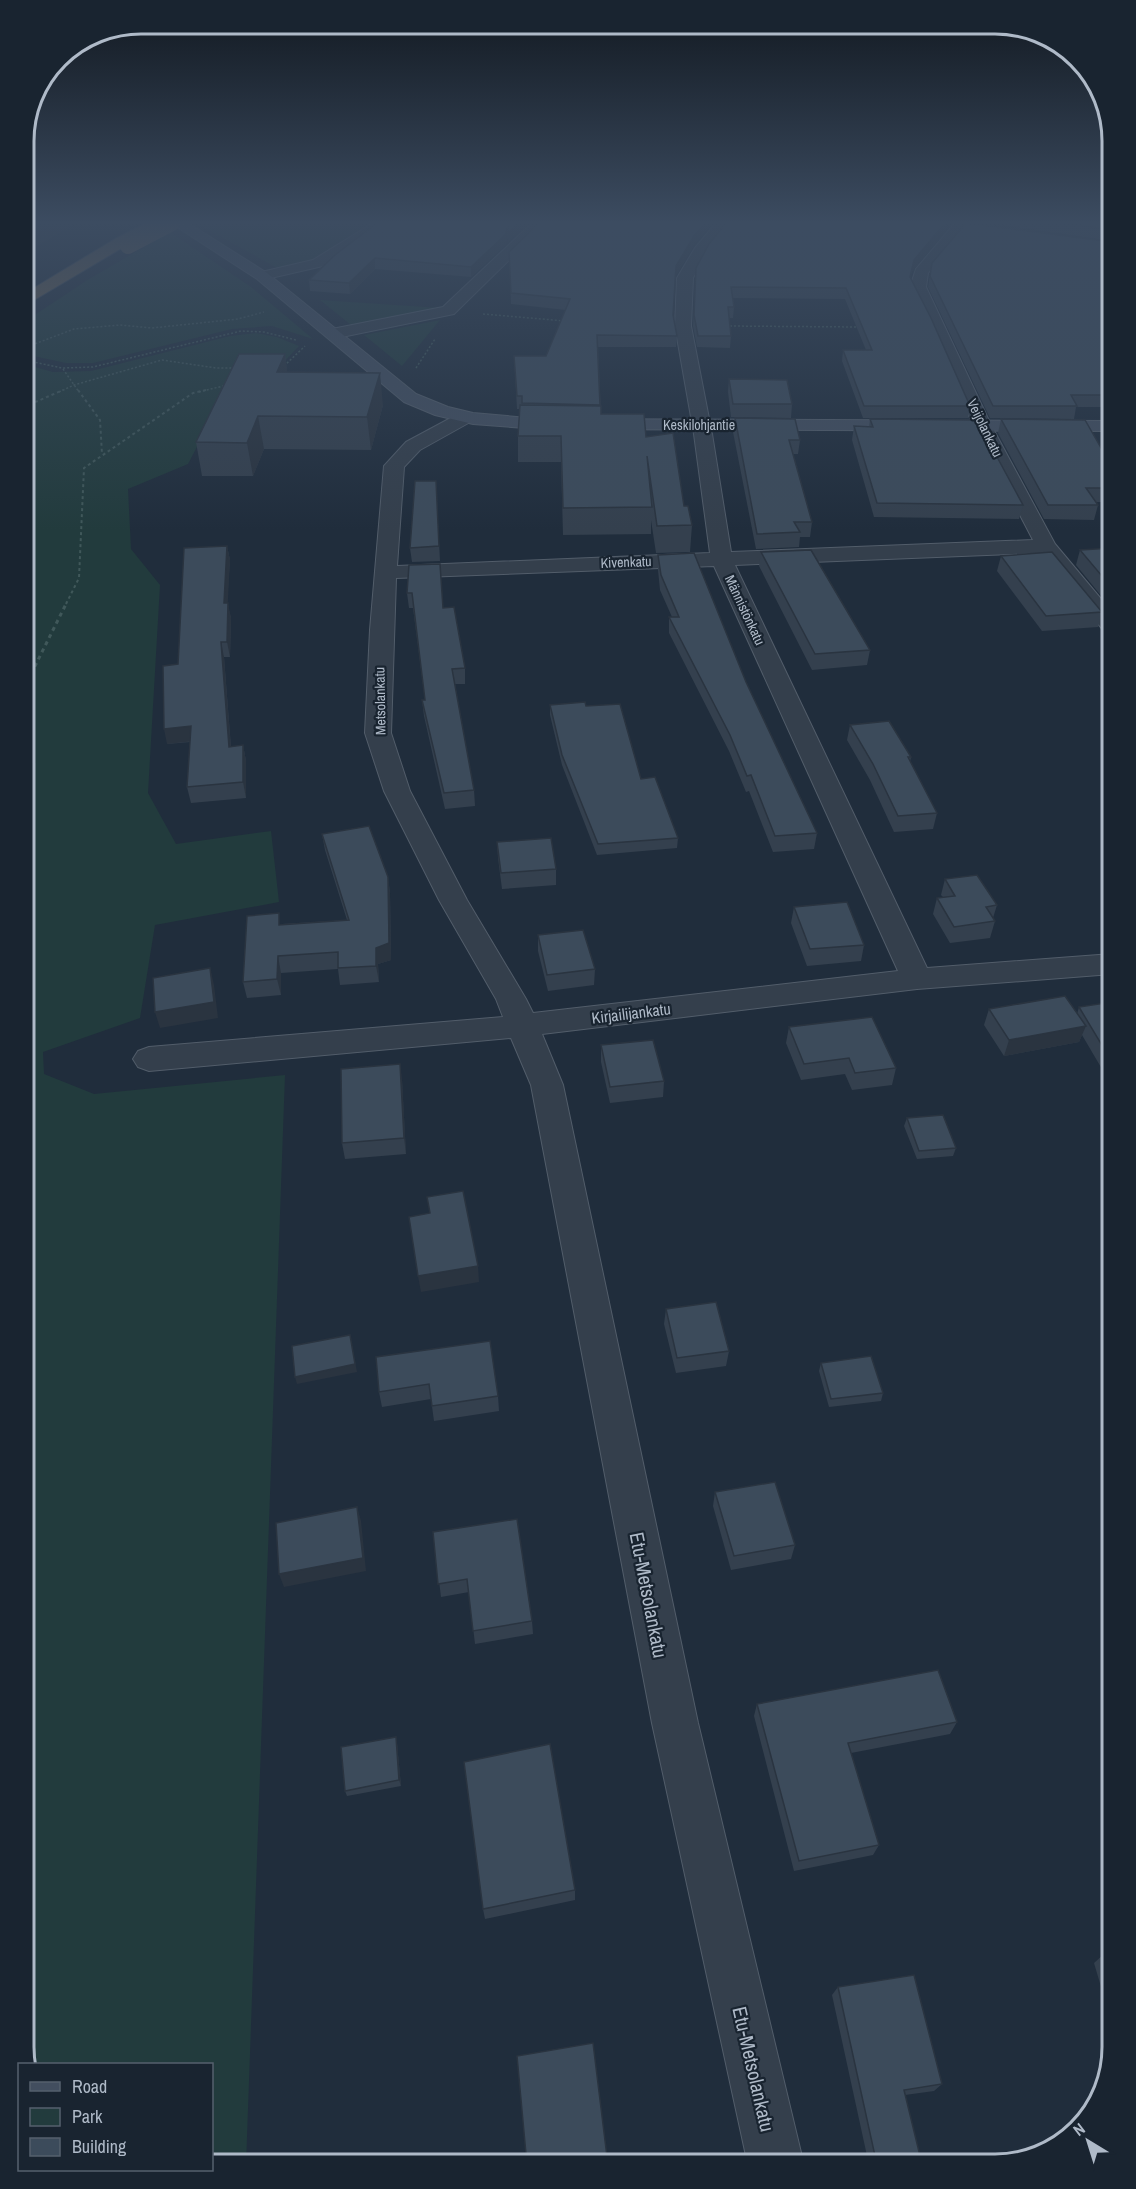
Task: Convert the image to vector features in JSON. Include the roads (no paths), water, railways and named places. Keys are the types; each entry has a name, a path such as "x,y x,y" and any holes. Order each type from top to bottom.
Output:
{"street":[{"name":"Keskilohjantie","path":"321,325 411,398 438,411 495,423 1102,426"},
{"path":"332,334 380,325"},
{"name":"Männistönkatu","path":"683,325 702,425 722,558 917,979"},
{"name":"Veijolankatu","path":"936,325 982,425 1046,546 1102,610"},
{"name":"Metsolankatu","path":"466,417 413,447 394,466 381,630 378,733 402,801 453,900 511,999 523,1026"},
{"name":"Kivenkatu","path":"386,572 1046,546"},
{"name":"Kirjailijankatu","path":"149,1059 523,1026 917,979 1102,965"},
{"name":"Etu-Metsolankatu","path":"523,1026 547,1086 675,1723 773,2154"}]}
